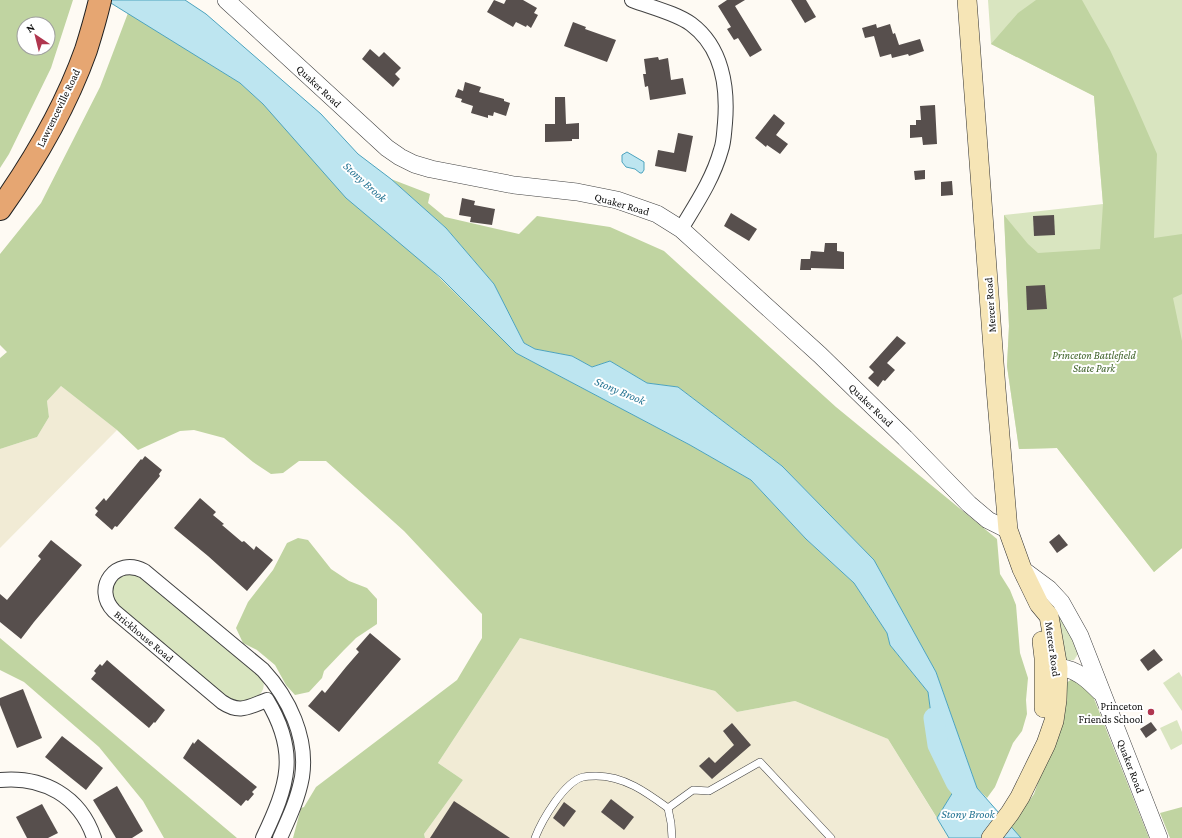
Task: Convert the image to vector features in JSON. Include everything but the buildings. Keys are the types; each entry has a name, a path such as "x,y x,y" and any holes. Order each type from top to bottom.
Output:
{"highway":[{"name":"Lawrenceville Road","path":"0,209 52,126 75,78 86,50 98,8"}],"main road":[{"name":"Mercer Road","path":"967,0 1008,530 1022,569 1039,604 1038,618 1056,665 1044,708 1034,765 1020,797 992,838"}],"street":[{"name":"Quaker Road","path":"226,0 387,148 400,157 414,164 446,172 514,185 577,192 617,200 657,214 682,229 820,355 905,438 969,504 988,520 1008,530"},
{"path":"632,0 677,16 690,23 700,31 708,41 716,56 722,72 726,90 726,110 722,150 704,191 682,229"},
{"name":"Brickhouse Road","path":"278,688 267,700 239,709 232,708 222,702 109,606 104,593 105,586 111,576 124,567 137,567 144,570 263,670 278,688 292,713 298,728 303,758 302,776 298,795 280,838"},
{"name":"Quaker Road","path":"1022,569 1049,589 1061,602 1073,622 1087,651 1159,838"},
{"path":"1039,604 1056,607 1067,613"},
{"path":"1056,665 1079,664 1083,660 1087,651"},
{"name":"Quaker Road","path":"1056,665 1082,676 1104,695"},
{"path":"263,838 284,787 287,770 284,737 279,723 267,700"},
{"path":"287,758 303,758"},
{"path":"0,780 16,779 32,781 59,792 73,803 84,816 91,828 94,838"}],"lane":[{"path":"668,808 693,790 709,791 760,762 831,838"},
{"path":"535,838 541,823 554,803 574,781 584,776 601,776 632,784 668,808 672,823 672,838"}],"shaded area":[{"path":"61,386 117,430 0,548 0,449 37,437 49,417 47,401"},
{"path":"520,638 715,691 737,712 795,701 888,739 949,838 425,838 424,834 463,780 438,763"}],"green space":[{"path":"0,0 73,0 56,53 56,16 16,16 16,56 55,56 51,68 9,154 0,168"},
{"name":"Princeton Battlefield State Park","path":"988,0 1182,0 1182,548 1154,572 1057,448 1019,449 1007,366 1009,326 1004,215 1103,204 1094,96 991,44"},
{"name":"Princeton Battlefield State Park","path":"1036,0 1082,0 1110,50 1157,154 1154,238 1182,234 1182,294 1173,298 1182,341 1182,548 1154,572 1057,448 1019,449 1007,366 1009,326 1004,215 1028,244 1038,253 1100,249 1103,204 1094,96 991,44 1018,13"},
{"path":"128,13 240,83 516,353 690,445 751,480 806,539 854,583 887,633 890,645 928,692 934,737 956,782 953,792 937,818 888,739 795,701 737,712 715,691 520,638 438,763 463,780 424,834 425,838 293,838 301,808 304,807 316,787 457,680 482,638 482,614 404,531 326,461 299,461 283,473 271,474 253,462 224,438 194,430 180,431 138,450 117,430 61,386 47,401 49,417 37,437 0,449 0,358 7,352 0,345 0,254 41,203 100,87"},
{"path":"391,179 430,194 428,203 445,217 519,234 537,216 610,227 664,251 836,407 997,539 1000,574 1010,590 1016,605 1020,653 1028,678 1026,700 1027,714 1022,731 1013,743 995,787 987,798 977,788 936,672 874,560 782,466 678,387 647,383 610,361 592,367 572,356 535,349 524,343 494,284 446,228"},
{"path":"298,538 308,540 331,569 349,581 367,588 377,599 377,624 356,638 344,650 324,671 322,678 309,692 295,695 286,685 275,665 257,650 243,643 236,628 248,602 273,570 287,543"},
{"path":"136,571 263,679 264,684 262,692 259,696 243,703 226,700 112,603 112,578"},
{"path":"1056,613 1066,624 1078,654 1074,660 1066,661"},
{"path":"0,638 237,838 164,838 143,801 99,747 24,682 0,670"},
{"path":"1179,672 1182,677 1182,711 1163,683"},
{"path":"1072,679 1078,680 1093,696 1149,838 1021,838 1010,826 1034,794 1054,738 1066,683"},
{"path":"1177,720 1182,732 1182,744 1171,750 1160,728"},
{"path":"1182,807 1182,838 1170,838 1160,813"}],"water":[{"name":"Stony Brook","path":"106,0 185,0 206,14 321,114 358,154 391,179 446,228 494,284 524,343 535,349 572,356 592,367 610,361 647,383 678,387 782,466 874,560 936,672 977,788 1021,838 949,838 937,818 953,792 956,782 934,737 928,692 890,645 887,633 854,583 806,539 751,480 690,445 516,353 441,278 346,198 263,104 240,83"},
{"path":"627,152 644,162 644,170 642,173 635,169 626,167 622,162 622,155"}],"waterway":[{"name":"Stony Brook","path":"934,718 938,745 956,782 974,804"}],"place":[{"name":"Princeton Friends School","path":"1151,712"}]}
